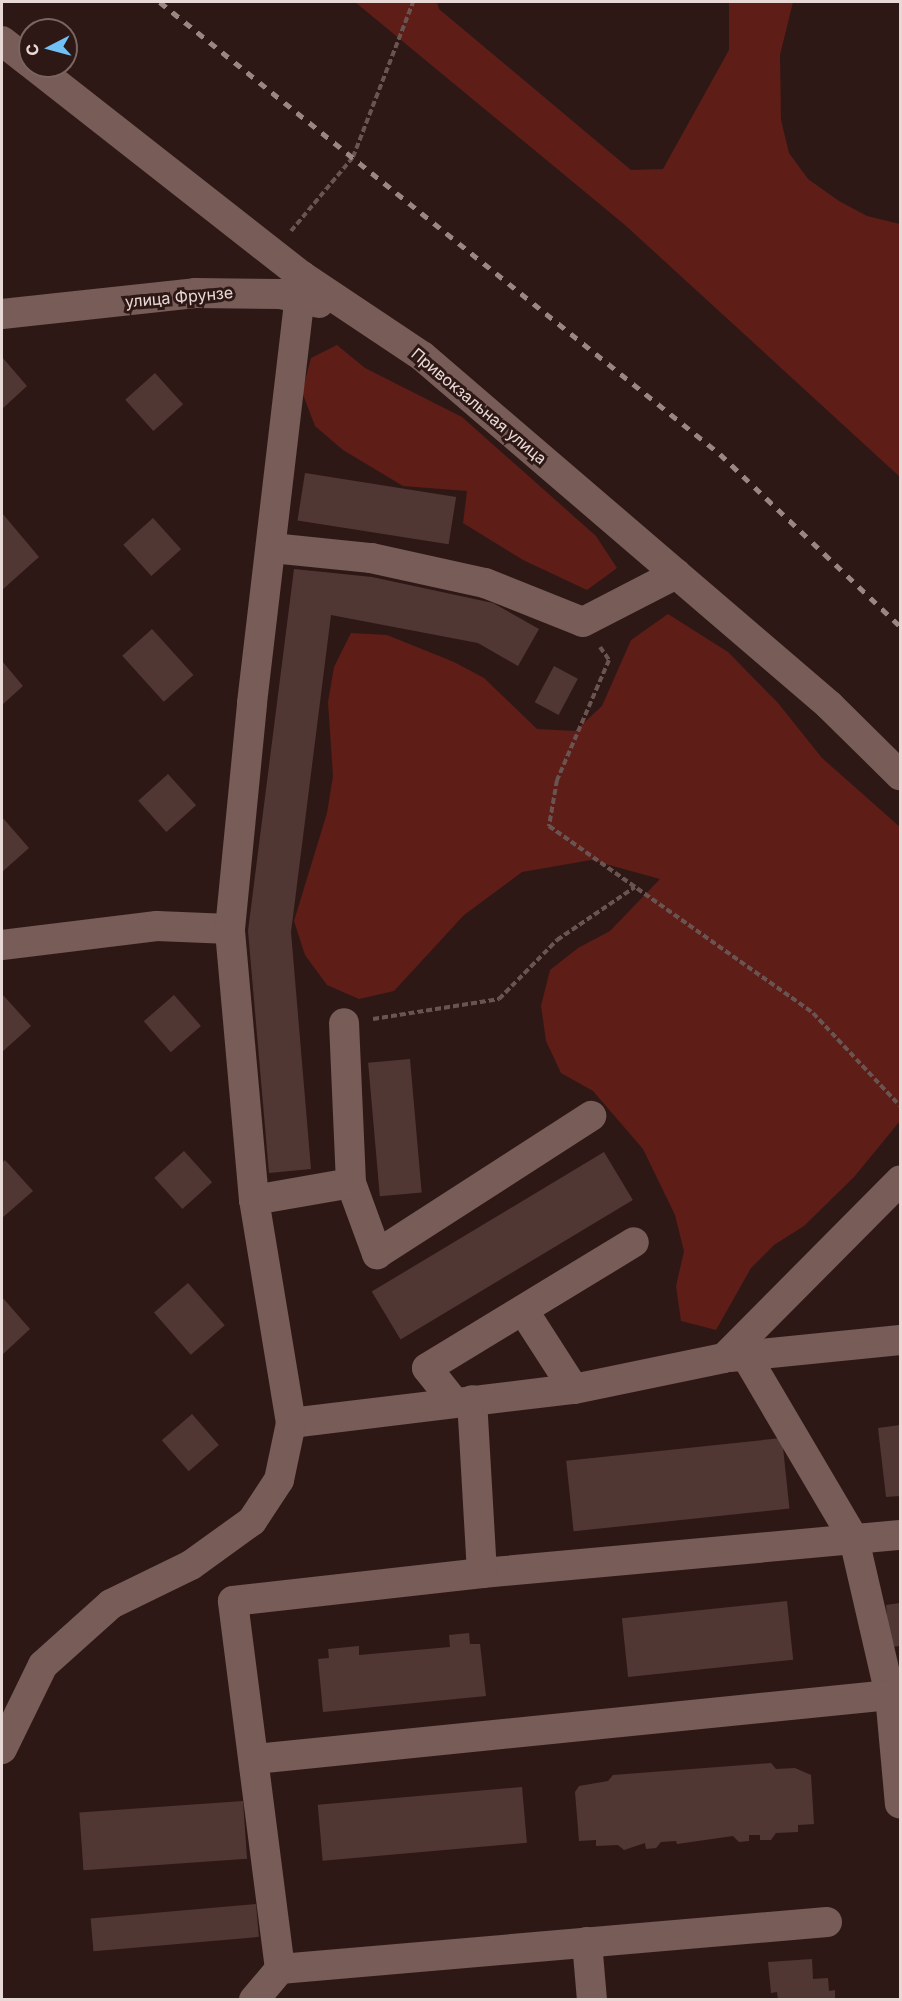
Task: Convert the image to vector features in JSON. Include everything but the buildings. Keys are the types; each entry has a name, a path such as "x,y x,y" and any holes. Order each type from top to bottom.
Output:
{"street":[{"path":"2,41 18,54"},
{"name":"Привокзальная улица","path":"49,78 273,253 302,287 354,312 422,356 829,705 900,775"},
{"path":"2,1749 44,1665 111,1604 191,1565 252,1521 279,1480 291,1423 254,1200 230,929 302,287"},
{"name":"улица Фрунзе","path":"2,314 195,293 280,294 302,287"},
{"path":"272,548 371,558 485,583 583,622 676,574"},
{"path":"2,945 157,926 230,929"},
{"path":"344,1023 351,1183 377,1254 591,1116"},
{"path":"735,1357 900,1181"},
{"path":"254,1200 351,1183"},
{"path":"482,1573 463,1401 427,1368 634,1242"},
{"path":"523,1310 574,1389"},
{"path":"291,1423 574,1389 735,1357 900,1340"},
{"path":"735,1357 854,1539 890,1695 900,1804"},
{"path":"280,1969 233,1601 482,1573 900,1535"},
{"path":"255,1760 890,1695"},
{"path":"254,2000 280,1969 827,1922"},
{"path":"587,1942 592,2000"}],"path":[{"path":"273,253 353,157 413,2"},
{"path":"583,622 609,660 557,780 549,826 813,1013 900,1106"},
{"path":"344,1023 499,999 557,940 635,887"}],"shaded area":[{"path":"355,2 437,2 439,9 631,170 663,169 729,50 729,2 793,2 780,55 781,120 789,153 808,179 839,201 867,216 900,224 900,477 625,225"},
{"path":"337,345 365,368 462,417 596,536 617,568 587,590 523,560 463,523 467,491 403,486 343,450 315,426 302,392 311,358"},
{"path":"668,614 728,652 778,703 822,758 900,827 900,1121 854,1177 804,1226 774,1245 751,1268 716,1330 681,1321 676,1286 684,1251 675,1215 643,1149 593,1091 561,1073 546,1041 541,1006 550,970 578,948 610,931 660,879 591,860 522,872 464,915 394,991 359,999 327,985 305,955 294,921 327,813 333,776 328,702 334,667 351,633 387,635 454,662 484,678 537,729 575,731 602,706 631,640"}],"railway":[{"path":"160,2 720,454 900,626"}]}
